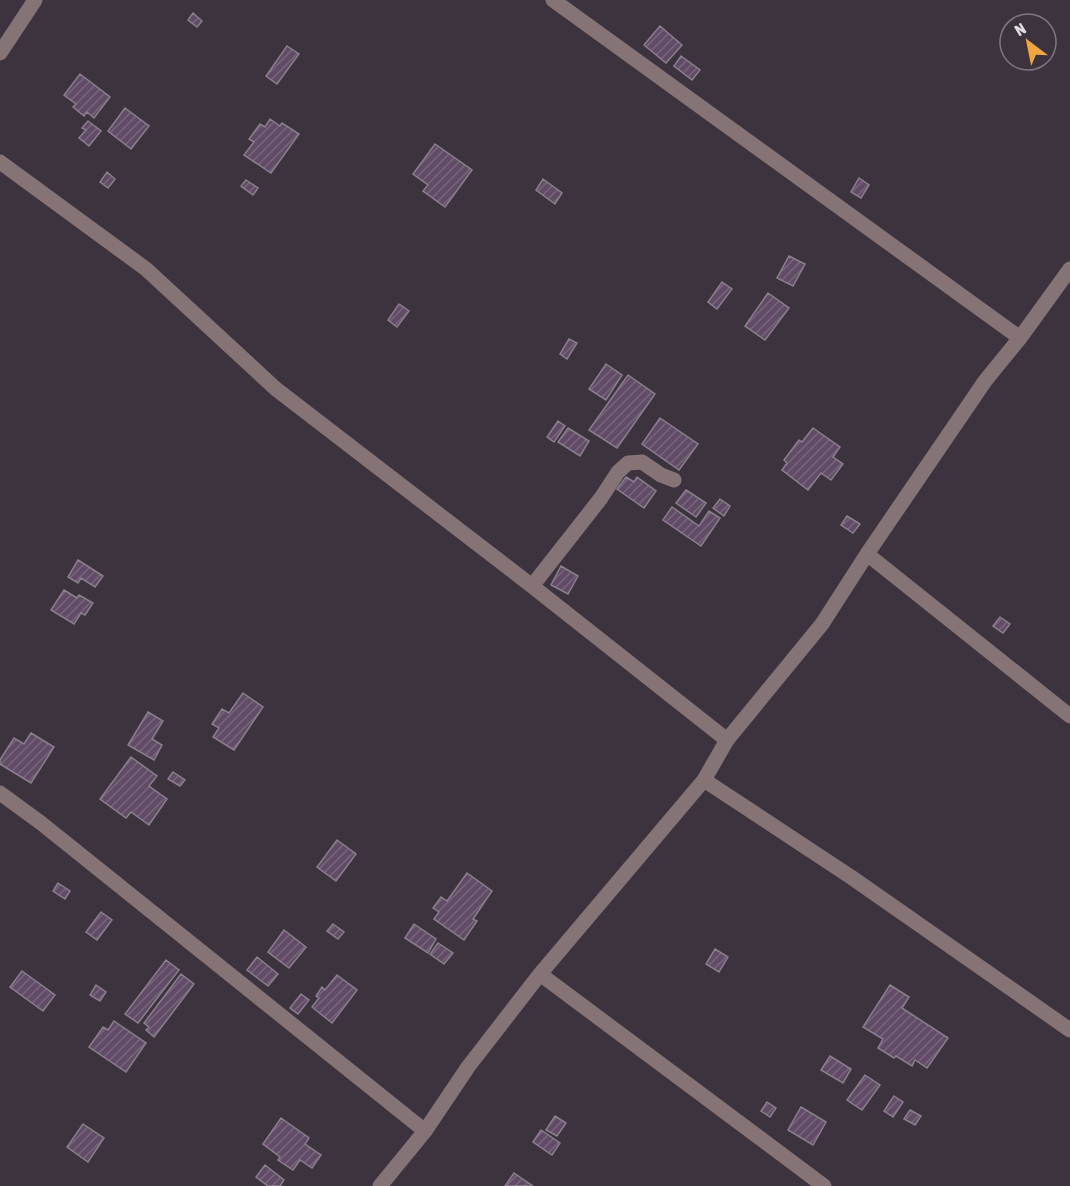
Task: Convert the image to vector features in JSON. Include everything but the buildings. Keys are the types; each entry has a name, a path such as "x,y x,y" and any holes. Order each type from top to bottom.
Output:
{"street":[{"path":"0,53 35,0"},
{"path":"553,0 1020,338"},
{"path":"0,162 146,269 276,389 727,740"},
{"path":"380,1186 425,1131 468,1068 540,974 704,780 727,740 822,624 985,381 1020,338 1070,269"},
{"path":"532,586 601,498 618,472 628,463 642,462 661,475 674,480"},
{"path":"867,555 1070,716"},
{"path":"704,780 851,877 1070,1030"},
{"path":"0,793 41,823 425,1131"},
{"path":"540,974 824,1186"}]}
